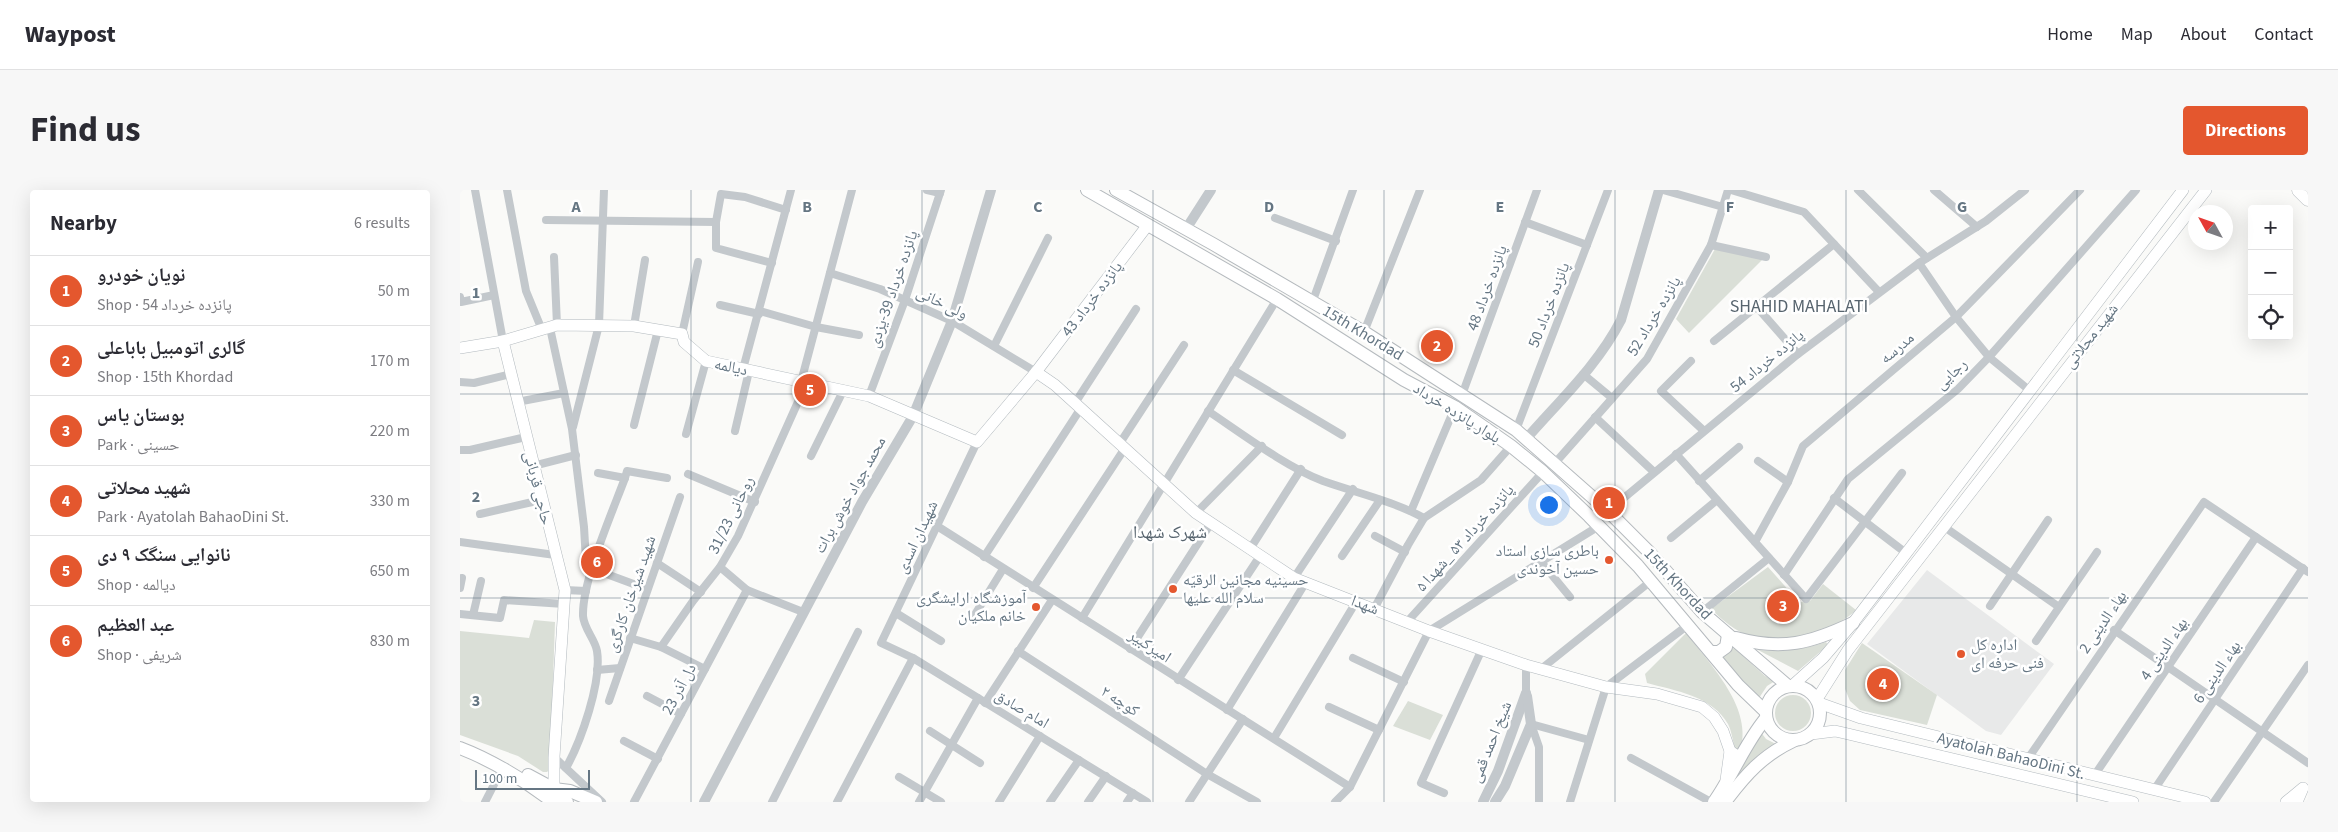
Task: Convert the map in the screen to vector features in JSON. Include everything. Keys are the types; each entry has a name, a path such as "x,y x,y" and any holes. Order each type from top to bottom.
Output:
{"highway":[{"path":"2300,190 2308,199"}],"main road":[{"name":"بلوار پانزده خرداد","path":"1087,190 1277,299 1404,380 1455,407 1511,446 1543,472 1599,526 1651,581 1738,685 1766,715"},
{"name":"15th Khordad","path":"1116,190 1186,228 1364,332 1516,430 1555,463 1651,554 1702,612 1791,686"},
{"name":"شهید محلاتی","path":"1791,686 1823,658 1853,623 2183,190"},
{"name":"شهید محلاتی","path":"1818,701 1848,650 2206,190"},
{"name":"پانزده خرداد 43","path":"976,442 1036,372 1147,226"},
{"path":"460,348 502,341 550,328 599,325 634,326 682,334"},
{"name":"دیالمه","path":"682,334 684,342 706,361 803,383 844,389 869,396 976,442"},
{"name":"حاجی قربانی","path":"502,341 532,466 565,590 554,757 554,789"},
{"name":"شهدا","path":"1036,372 1055,385 1078,405 1196,513 1294,578 1429,631 1526,665 1606,688 1657,694 1702,707 1714,717 1723,731 1730,752 1725,787"},
{"path":"1711,652 1723,650 1728,643 1729,636 1759,645 1794,644 1815,640 1853,623"},
{"path":"1823,658 1830,666 1838,666"},
{"path":"1712,802 1725,787 1754,732 1766,715 1768,702 1772,695 1791,686 1806,688 1818,701 1820,716 1816,729 1811,734 1773,750 1757,763 1725,802"},
{"name":"Ayatolah BahaoDini St.","path":"1818,701 1848,714 2027,760 2205,802"},
{"path":"1844,733 1842,724 1848,714"},
{"path":"1766,715 1776,735 1788,740 1795,740"},
{"name":"Ayatolah BahaoDini St.","path":"1811,734 1835,731 2133,802"},
{"path":"460,748 503,766 513,767 554,789 588,801"},
{"path":"1730,752 1743,755"},
{"path":"503,766 510,774 553,802"},
{"path":"2286,802 2306,783"},
{"path":"2297,802 2306,783"},
{"path":"554,789 567,802"}],"street":[{"name":"حاجی قربانی","path":"475,190 502,341"},
{"path":"507,190 526,290 550,328"},
{"path":"572,429 599,325 604,190"},
{"path":"735,431 746,370 791,190"},
{"name":"روحانی 31/23","path":"662,648 720,567 755,502 803,383 852,190"},
{"path":"927,190 941,192"},
{"name":"محمد جواد خوش برات","path":"704,802 862,502 913,416 952,321 991,190"},
{"path":"1186,228 1211,190"},
{"path":"1312,303 1336,242 1353,190"},
{"path":"1364,332 1420,190"},
{"name":"پانزده خرداد 48","path":"1462,395 1537,190"},
{"name":"پانزده خرداد 50","path":"1516,430 1608,190"},
{"path":"1526,439 1614,335 1621,320 1659,190"},
{"path":"1663,190 1723,207"},
{"path":"1729,190 1804,212 1879,292"},
{"name":"پانزده خرداد 52","path":"1555,463 1647,359 1711,245 1729,190"},
{"path":"1858,190 1927,258"},
{"name":"پانزده خرداد 54","path":"1608,512 1703,430 1798,354 1919,263 1976,227 2025,190"},
{"name":"مدرسه","path":"1755,542 1788,482 1803,446 1956,317 2080,190"},
{"name":"رجایی","path":"1784,575 1848,479 1958,389 1989,357 2136,190"},
{"path":"1937,191 1976,227"},
{"name":"پانزده خرداد 39-یزدی","path":"869,396 905,300 941,192"},
{"path":"772,263 716,248 716,222 721,194 745,197 786,210"},
{"path":"1276,218 1336,242"},
{"path":"546,220 716,222"},
{"path":"1526,222 1587,245"},
{"path":"994,346 1048,238"},
{"path":"1714,341 1834,244"},
{"path":"1711,245 1766,257"},
{"path":"554,256 550,328 572,429 578,469 586,561 593,569 647,589"},
{"path":"634,326 645,260"},
{"path":"682,334 698,262"},
{"path":"1919,263 1956,317 1989,357 2029,390"},
{"name":"ولی خانی","path":"830,273 905,300 952,321 1036,372"},
{"path":"460,300 494,295"},
{"path":"1082,618 1277,299"},
{"path":"720,306 760,312 816,327 859,335"},
{"path":"1756,306 1798,354"},
{"path":"984,556 1136,309"},
{"path":"634,425 658,330"},
{"path":"1033,588 1184,344"},
{"path":"1691,360 1661,391 1703,430"},
{"path":"686,434 706,361"},
{"path":"1233,370 1342,435"},
{"path":"460,382 474,383 510,374"},
{"path":"1582,374 1612,398"},
{"path":"811,456 844,389"},
{"path":"517,402 564,392"},
{"path":"1411,511 1455,407"},
{"path":"1208,411 1262,446 1323,480 1411,511 1424,518"},
{"path":"1595,417 1654,472"},
{"path":"460,450 470,450 526,437"},
{"name":"شهیدان اسدی","path":"881,643 976,442"},
{"path":"1196,513 1262,446"},
{"path":"1374,609 1424,518 1481,480 1511,446"},
{"path":"1699,480 1739,447"},
{"path":"1676,454 1806,599 1902,473"},
{"path":"532,466 576,455"},
{"path":"1758,461 1788,482"},
{"path":"1178,680 1255,552 1301,469"},
{"name":"پانزده خرداد ۵۳ _شهدا ۵","path":"1407,622 1543,472"},
{"path":"598,473 667,478"},
{"path":"688,474 755,502"},
{"path":"566,768 576,751 584,727 597,670 597,650 583,617 586,591 626,475"},
{"path":"1294,578 1352,489"},
{"name":"شهید شیرخان کارگری","path":"609,701 680,497"},
{"path":"1834,498 1906,553"},
{"path":"480,514 541,500"},
{"path":"1342,556 1380,500"},
{"path":"1671,538 1717,500"},
{"name":"بهاء الدینی 2","path":"2027,760 2114,630 2204,502 2256,537"},
{"path":"1990,606 2048,520"},
{"path":"1130,649 1211,523"},
{"name":"امیرکبیر","path":"936,526 1350,787"},
{"path":"1335,802 1350,787 1429,631 1542,563 1599,526"},
{"path":"1943,526 2059,606"},
{"path":"1375,536 1405,552"},
{"path":"2256,537 2306,570"},
{"name":"بهاء الدینی 4","path":"2094,776 2256,537"},
{"path":"460,542 555,555"},
{"path":"2036,641 2097,552"},
{"path":"1702,612 1769,558"},
{"path":"656,563 701,592"},
{"path":"1542,563 1570,597"},
{"path":"720,567 747,590 803,612"},
{"path":"974,616 1003,569"},
{"name":"بهاء الدینی 6","path":"2154,790 2215,699 2306,570"},
{"path":"460,588 462,578"},
{"path":"473,615 481,581"},
{"path":"1541,669 1651,581"},
{"path":"1228,710 1306,582"},
{"path":"565,590 586,591"},
{"name":"دل آذر 23","path":"634,802 747,590"},
{"path":"460,614 500,618 504,600 564,604"},
{"path":"918,802 952,745 1052,600"},
{"path":"1274,738 1356,602"},
{"path":"896,613 941,641"},
{"path":"1570,802 1606,688 1688,625"},
{"path":"2114,630 2308,763"},
{"path":"772,802 858,632"},
{"path":"630,638 662,648 706,669"},
{"name":"امام صادق","path":"881,643 913,658 1147,802"},
{"path":"1444,793 1421,783 1482,649"},
{"name":"کوچه ۲","path":"1018,651 1207,774 1256,802"},
{"path":"837,802 913,658"},
{"path":"1353,658 1404,682"},
{"name":"شیخ احمد قمی","path":"1495,802 1505,786 1531,724 1526,693 1526,665"},
{"path":"2214,802 2308,665"},
{"path":"597,670 620,668"},
{"name":"شیخ احمد قمی","path":"1483,802 1498,771 1526,693"},
{"path":"647,696 681,714"},
{"path":"1329,707 1379,730"},
{"path":"1189,802 1243,719"},
{"path":"1531,724 1589,740"},
{"path":"1531,724 1539,748 1539,802"},
{"path":"930,731 980,763"},
{"path":"1000,802 1040,736"},
{"path":"624,741 658,758"},
{"path":"554,757 602,802"},
{"path":"1631,758 1712,802"},
{"path":"1050,802 1079,760"},
{"path":"485,802 503,766"},
{"path":"1088,802 1106,776"},
{"path":"899,777 941,802"},
{"path":"1127,802 1133,793"}],"shaded area":[{"path":"1715,249 1763,259 1689,333 1676,319"},
{"path":"1768,567 1799,602 1810,601 1823,584 1856,610 1846,618 1821,631 1792,639 1777,640 1763,639 1744,634 1729,625 1711,609"},
{"name":"اداره کل فنی حرفه ای","path":"1927,570 2054,664 2001,735 1986,731 1867,644"},
{"path":"534,620 555,622 550,769 547,772 543,772 518,756 460,735 460,631 529,638"},
{"path":"1686,633 1728,688 1736,704 1741,719 1743,736 1740,752 1735,750 1728,724 1713,707 1681,692 1647,683 1645,674"},
{"path":"1826,642 1828,645 1798,671 1758,650 1792,650"},
{"path":"1862,643 1937,695 1927,725 1860,710 1850,701 1845,689 1845,670"},
{"path":"1734,648 1765,676 1775,681 1767,686 1757,701 1721,655"},
{"path":"1793,695 1806,700 1811,713 1806,726 1793,731 1780,726 1775,713 1780,700"},
{"path":"1408,701 1443,715 1430,740 1393,726"},
{"path":"1760,731 1766,739 1776,744 1759,756 1736,778"}],"place":[{"name":"گالری اتومبیل باباعلی","path":"1437,346"},
{"name":"نانوایی سنگک ۹ دی","path":"810,390"},
{"name":"نویان خودرو","path":"1609,503"},
{"name":"باطری سازی استاد حسین آخوندی","path":"1609,560"},
{"name":"عبد العظيم","path":"597,562"},
{"name":"حسینیه مجانین الرقیّه سلام الله علیها","path":"1173,589"},
{"name":"بوستان یاس","path":"1783,606"},
{"name":"آموزشگاه ارایشگری خانم ملکیان","path":"1036,607"},
{"name":"اداره کل فنی حرفه ای","path":"1961,654"},
{"name":"شهید محلاتی","path":"1883,684"}],"district":[{"name":"SHAHID MAHALATI","path":"1799,306"},
{"name":"شهرک شهدا","path":"1170,532"}]}
